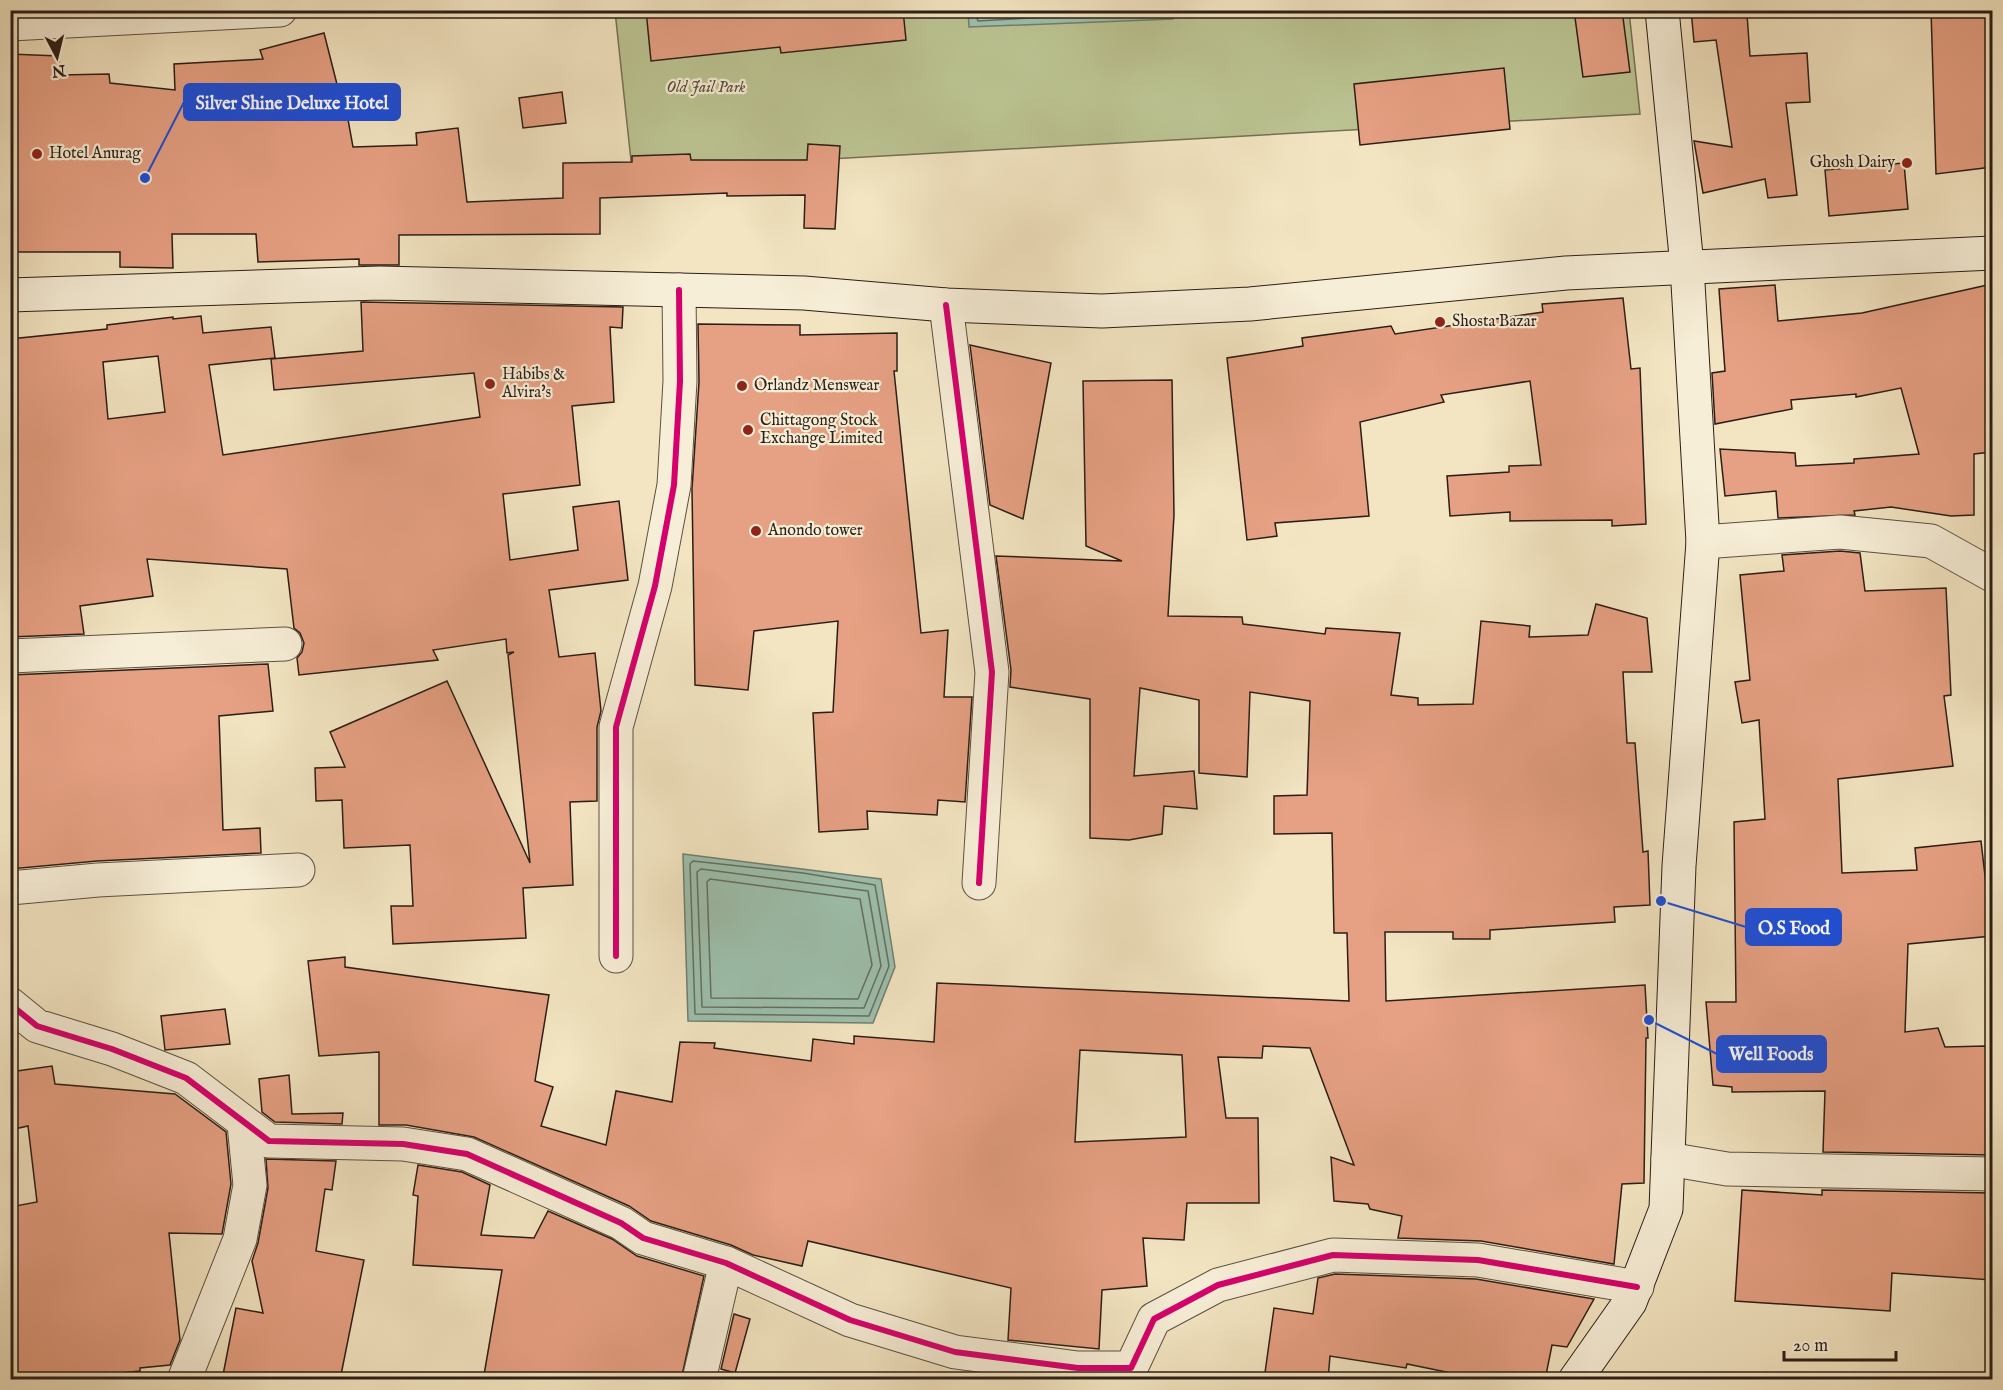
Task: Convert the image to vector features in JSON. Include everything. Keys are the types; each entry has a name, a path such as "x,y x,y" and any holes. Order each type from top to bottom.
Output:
{"street":[{"path":"10,24 280,10"},
{"path":"1575,1380 1630,1302 1666,1209 1679,866 1703,542 1687,267 1662,10"},
{"path":"10,295 380,283 804,293 946,305 1102,311 1250,304 1566,273 1992,253"},
{"path":"616,956 616,727 655,586 674,485 680,381 679,290"},
{"path":"946,305 992,672 979,883"},
{"path":"1703,542 1840,532 1931,541 1992,575"},
{"path":"10,656 285,644"},
{"path":"10,888 98,880 298,870"},
{"path":"10,1004 37,1026 112,1049 186,1078 269,1142 403,1144 467,1154 621,1223 643,1238 726,1263 850,1320 956,1352 1078,1368 1131,1368 1154,1319 1218,1285 1333,1255 1479,1260 1636,1287"},
{"path":"184,1380 240,1239 250,1185 243,1124"},
{"path":"1668,1159 1727,1169 1992,1174"},
{"path":"699,1380 726,1263"}],"green space":[{"name":"Old Jail Park","path":"615,11 1629,11 1640,114 632,170"}],"water":[{"path":"968,10 1177,11 1173,19 969,27"},
{"path":"683,854 881,879 895,967 873,1023 688,1021"}],"building":[{"path":"646,10 903,10 906,40 781,53 780,47 651,61"},
{"path":"1574,10 1622,10 1630,72 1583,77"},
{"path":"1691,10 1723,10 1725,17 1747,14 1750,56 1807,53 1810,102 1786,103 1797,195 1768,198 1765,179 1703,193 1694,141 1732,147 1716,40 1694,42"},
{"path":"1931,10 1988,10 1989,26 1992,25 1992,167 1936,174"},
{"path":"324,33 342,104 345,103 353,147 417,145 416,133 458,128 467,202 563,198 563,163 632,162 632,156 690,154 691,160 807,160 808,144 840,146 835,229 804,228 805,195 727,196 727,193 600,198 600,234 399,235 399,265 359,265 359,259 258,262 256,234 172,234 173,268 120,267 120,252 10,252 10,54 59,56 60,75 109,74 110,83 175,90 174,64 263,59 260,50"},
{"path":"1504,68 1510,129 1360,145 1354,84"},
{"path":"562,92 566,123 523,128 519,98"},
{"path":"1904,163 1908,209 1829,216 1825,170"},
{"path":"1992,284 1992,452 1974,454 1974,515 1951,516 1891,507 1854,511 1855,515 1778,518 1776,491 1725,496 1720,449 1795,453 1796,466 1854,463 1854,459 1919,454 1901,388 1856,397 1856,394 1791,400 1792,409 1715,424 1712,373 1725,371 1719,289 1775,285 1778,321 1862,313"},
{"path":"1623,298 1631,369 1640,368 1646,524 1612,526 1612,520 1510,521 1510,512 1450,516 1447,476 1509,472 1509,466 1541,465 1530,381 1441,395 1444,402 1360,422 1369,516 1275,523 1277,536 1247,540 1227,358 1303,346 1302,338 1391,326 1395,334 1543,312 1542,304"},
{"path":"361,302 623,307 622,328 610,327 614,402 572,406 580,485 503,494 510,560 578,550 573,507 619,501 628,580 549,590 559,657 595,653 601,711 597,727 597,801 570,802 573,885 523,888 526,938 393,944 391,906 413,906 410,845 344,848 342,800 316,801 315,768 345,767 330,732 447,681 530,863 508,655 514,652 507,653 506,639 433,650 438,660 299,675 297,658 302,652 304,643 300,633 294,628 287,569 147,559 153,596 80,606 84,634 10,637 10,339 107,329 107,325 173,317 173,319 201,316 203,333 271,327 275,358 209,365 223,455 480,417 474,373 274,390 271,359 363,351","holes":["158,356 165,412 108,419 103,362"]},
{"path":"698,324 800,325 800,335 897,333 897,371 894,371 921,633 948,630 944,697 972,697 965,802 938,800 937,815 867,811 868,829 819,832 813,713 833,712 838,621 754,631 748,690 695,685 692,489 699,382"},
{"path":"970,345 1051,363 1023,519 990,505"},
{"path":"1172,380 1174,515 1168,616 1242,617 1243,624 1325,634 1326,628 1400,633 1391,695 1418,698 1418,705 1473,704 1481,621 1530,626 1529,637 1588,635 1596,604 1647,618 1652,672 1623,672 1627,743 1635,743 1643,852 1648,851 1650,905 1614,907 1615,922 1490,930 1490,939 1453,939 1453,932 1385,932 1386,1001 1645,985 1648,1038 1646,1038 1644,1183 1622,1184 1614,1264 1481,1241 1398,1238 1402,1216 1370,1209 1368,1204 1334,1201 1331,1157 1354,1165 1310,1048 1263,1046 1262,1058 1218,1057 1226,1118 1258,1118 1259,1203 1187,1203 1184,1240 1143,1238 1147,1286 1102,1290 1099,1349 1008,1340 1011,1288 808,1241 802,1266 753,1255 731,1245 651,1221 629,1206 474,1137 406,1125 379,1125 379,1052 319,1056 308,961 345,957 345,967 549,995 535,1081 553,1087 541,1126 606,1145 616,1091 672,1102 680,1042 715,1043 714,1048 811,1061 813,1039 854,1044 854,1036 934,1042 937,983 1349,1001 1347,933 1334,933 1332,833 1274,834 1274,796 1307,795 1310,701 1250,692 1247,777 1199,773 1199,700 1140,688 1134,776 1194,771 1197,809 1164,806 1162,834 1129,840 1090,838 1090,699 1010,687 1011,670 996,556 1122,561 1086,546 1083,381","holes":["1080,1050 1182,1055 1186,1137 1075,1142"]},
{"path":"1840,551 1860,553 1865,591 1946,588 1951,695 1944,696 1953,766 1838,779 1842,873 1917,870 1915,848 1981,841 1992,936 1908,944 1905,1032 1938,1028 1945,1047 1986,1046 1989,1105 1992,1105 1992,1155 1823,1152 1825,1091 1732,1092 1732,1087 1713,1085 1706,1002 1736,1002 1734,822 1765,819 1759,720 1742,723 1735,682 1750,680 1740,575 1784,571 1782,555"},
{"path":"268,664 273,711 219,716 223,830 260,828 261,853 97,861 10,869 10,675"},
{"path":"225,1009 230,1044 165,1050 161,1016"},
{"path":"52,1066 55,1084 175,1094 226,1132 231,1184 222,1234 169,1233 180,1340 170,1365 140,1368 140,1371 48,1380 10,1380 10,1207 37,1202 28,1126 10,1130 10,1072"},
{"path":"289,1075 292,1114 343,1113 342,1124 275,1122 262,1112 259,1079"},
{"path":"266,1159 336,1161 332,1190 325,1189 316,1251 364,1260 340,1380 222,1380 236,1308 263,1313 252,1261 258,1243 268,1188"},
{"path":"418,1165 462,1172 490,1185 481,1235 534,1238 548,1211 612,1239 637,1256 704,1276 681,1380 510,1380 484,1375 502,1270 413,1265 418,1196 413,1195"},
{"path":"1742,1190 1822,1195 1822,1190 1992,1193 1992,1280 1892,1273 1890,1311 1735,1301"},
{"path":"1335,1274 1476,1279 1594,1299 1567,1347 1552,1345 1545,1380 1485,1380 1407,1364 1406,1368 1330,1356 1328,1380 1264,1380 1274,1308 1313,1314 1318,1278"},
{"path":"734,1314 750,1319 735,1373 721,1369"}],"cycle path":[{"path":"616,956 616,727 655,586 674,485 680,381 679,290"},
{"path":"946,305 992,672 979,883"},
{"path":"10,1004 37,1026 112,1049 186,1078 269,1141 403,1144 467,1154 621,1223 643,1238 726,1263 850,1320 955,1352 1078,1368 1131,1368 1154,1319 1218,1285 1333,1255 1478,1260 1637,1287"}],"place":[{"name":"Hotel Anurag","path":"37,154"},
{"name":"Ghosh Dairy","path":"1907,163"},
{"name":"Silver Shine Deluxe Hotel","path":"145,178"},
{"name":"Shosta Bazar","path":"1440,322"},
{"name":"Habibs & Alvira's","path":"490,384"},
{"name":"Orlandz Menswear","path":"742,386"},
{"name":"Chittagong Stock Exchange Limited","path":"748,430"},
{"name":"Anondo tower","path":"756,531"},
{"name":"O.S Food","path":"1661,901"},
{"name":"Well Foods","path":"1649,1020"}]}
